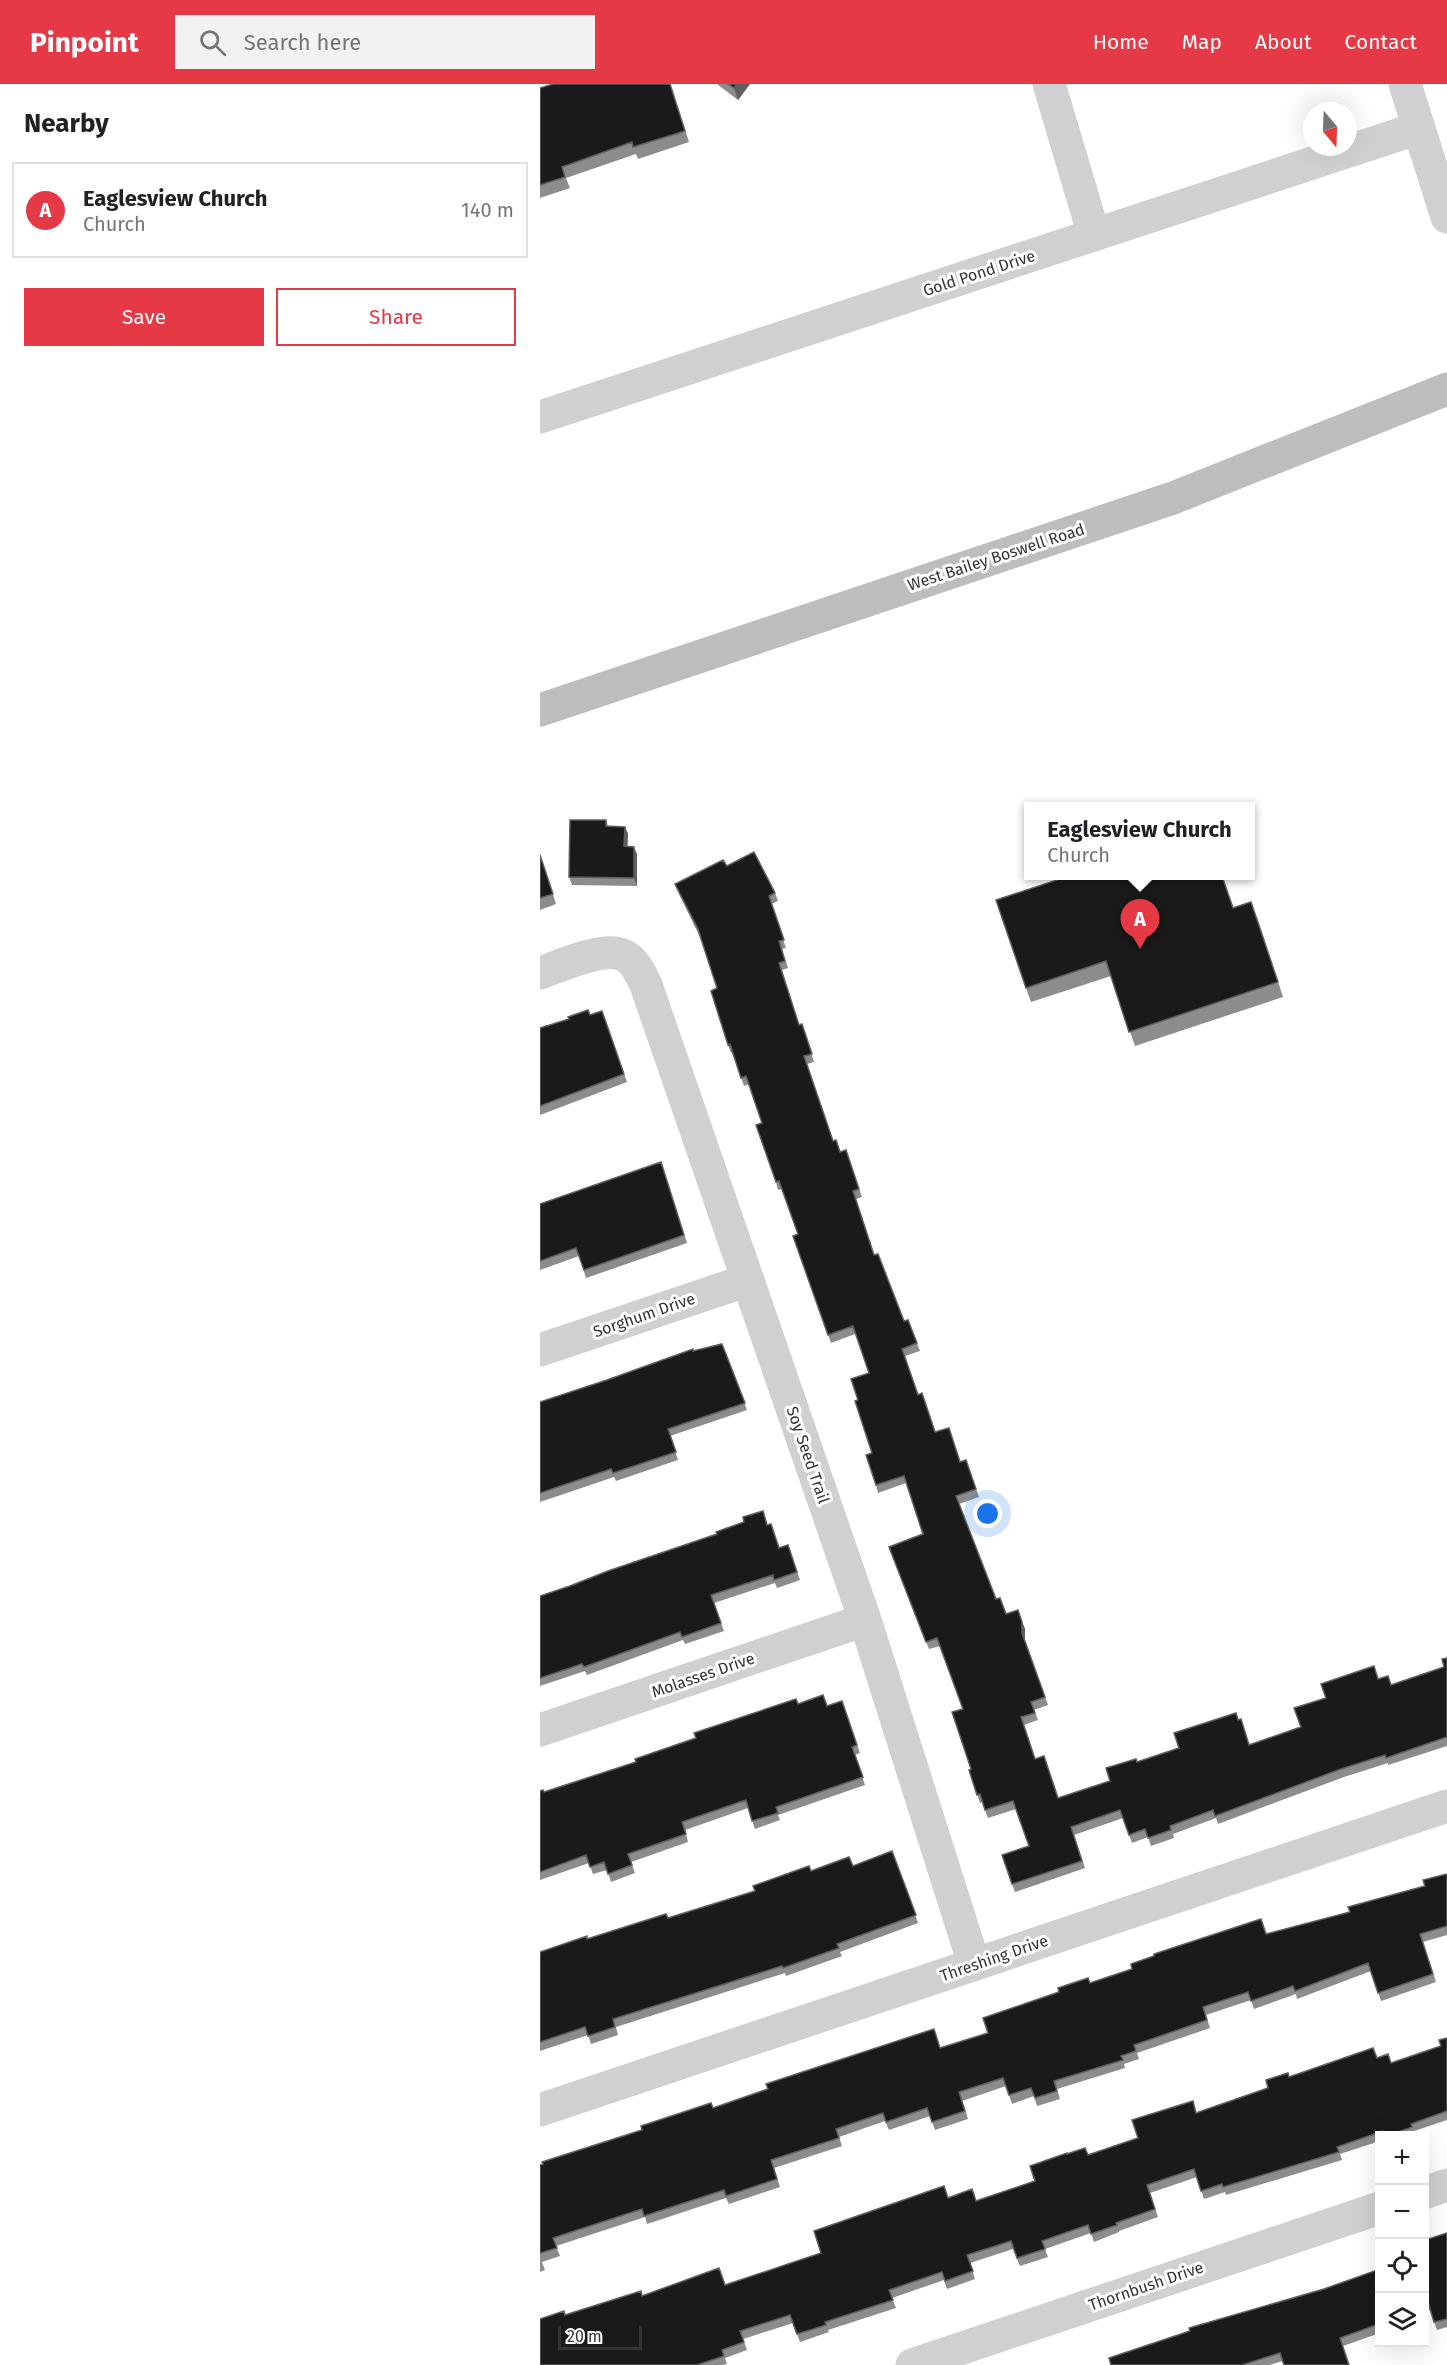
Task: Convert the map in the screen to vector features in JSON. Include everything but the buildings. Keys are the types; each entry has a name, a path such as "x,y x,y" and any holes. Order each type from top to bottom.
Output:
{"main road":[{"name":"West Bailey Boswell Road","path":"540,710 1173,498 1447,389"}],"street":[{"path":"1049,84 1094,235"},
{"path":"1405,84 1447,218"},
{"name":"Gold Pond Drive","path":"540,417 1419,128"},
{"name":"Soy Seed Trail","path":"540,973 608,952 624,955 637,968 646,985 865,1620 974,1964"},
{"name":"Sorghum Drive","path":"540,1350 748,1280"},
{"name":"Molasses Drive","path":"540,1730 865,1620"},
{"name":"Threshing Drive","path":"540,2109 1447,1806"},
{"path":"1429,2192 1447,2185"},
{"name":"Thornbush Drive","path":"912,2365 1375,2210"}],"place":[{"name":"Eaglesview Church","path":"1140,949"}]}
